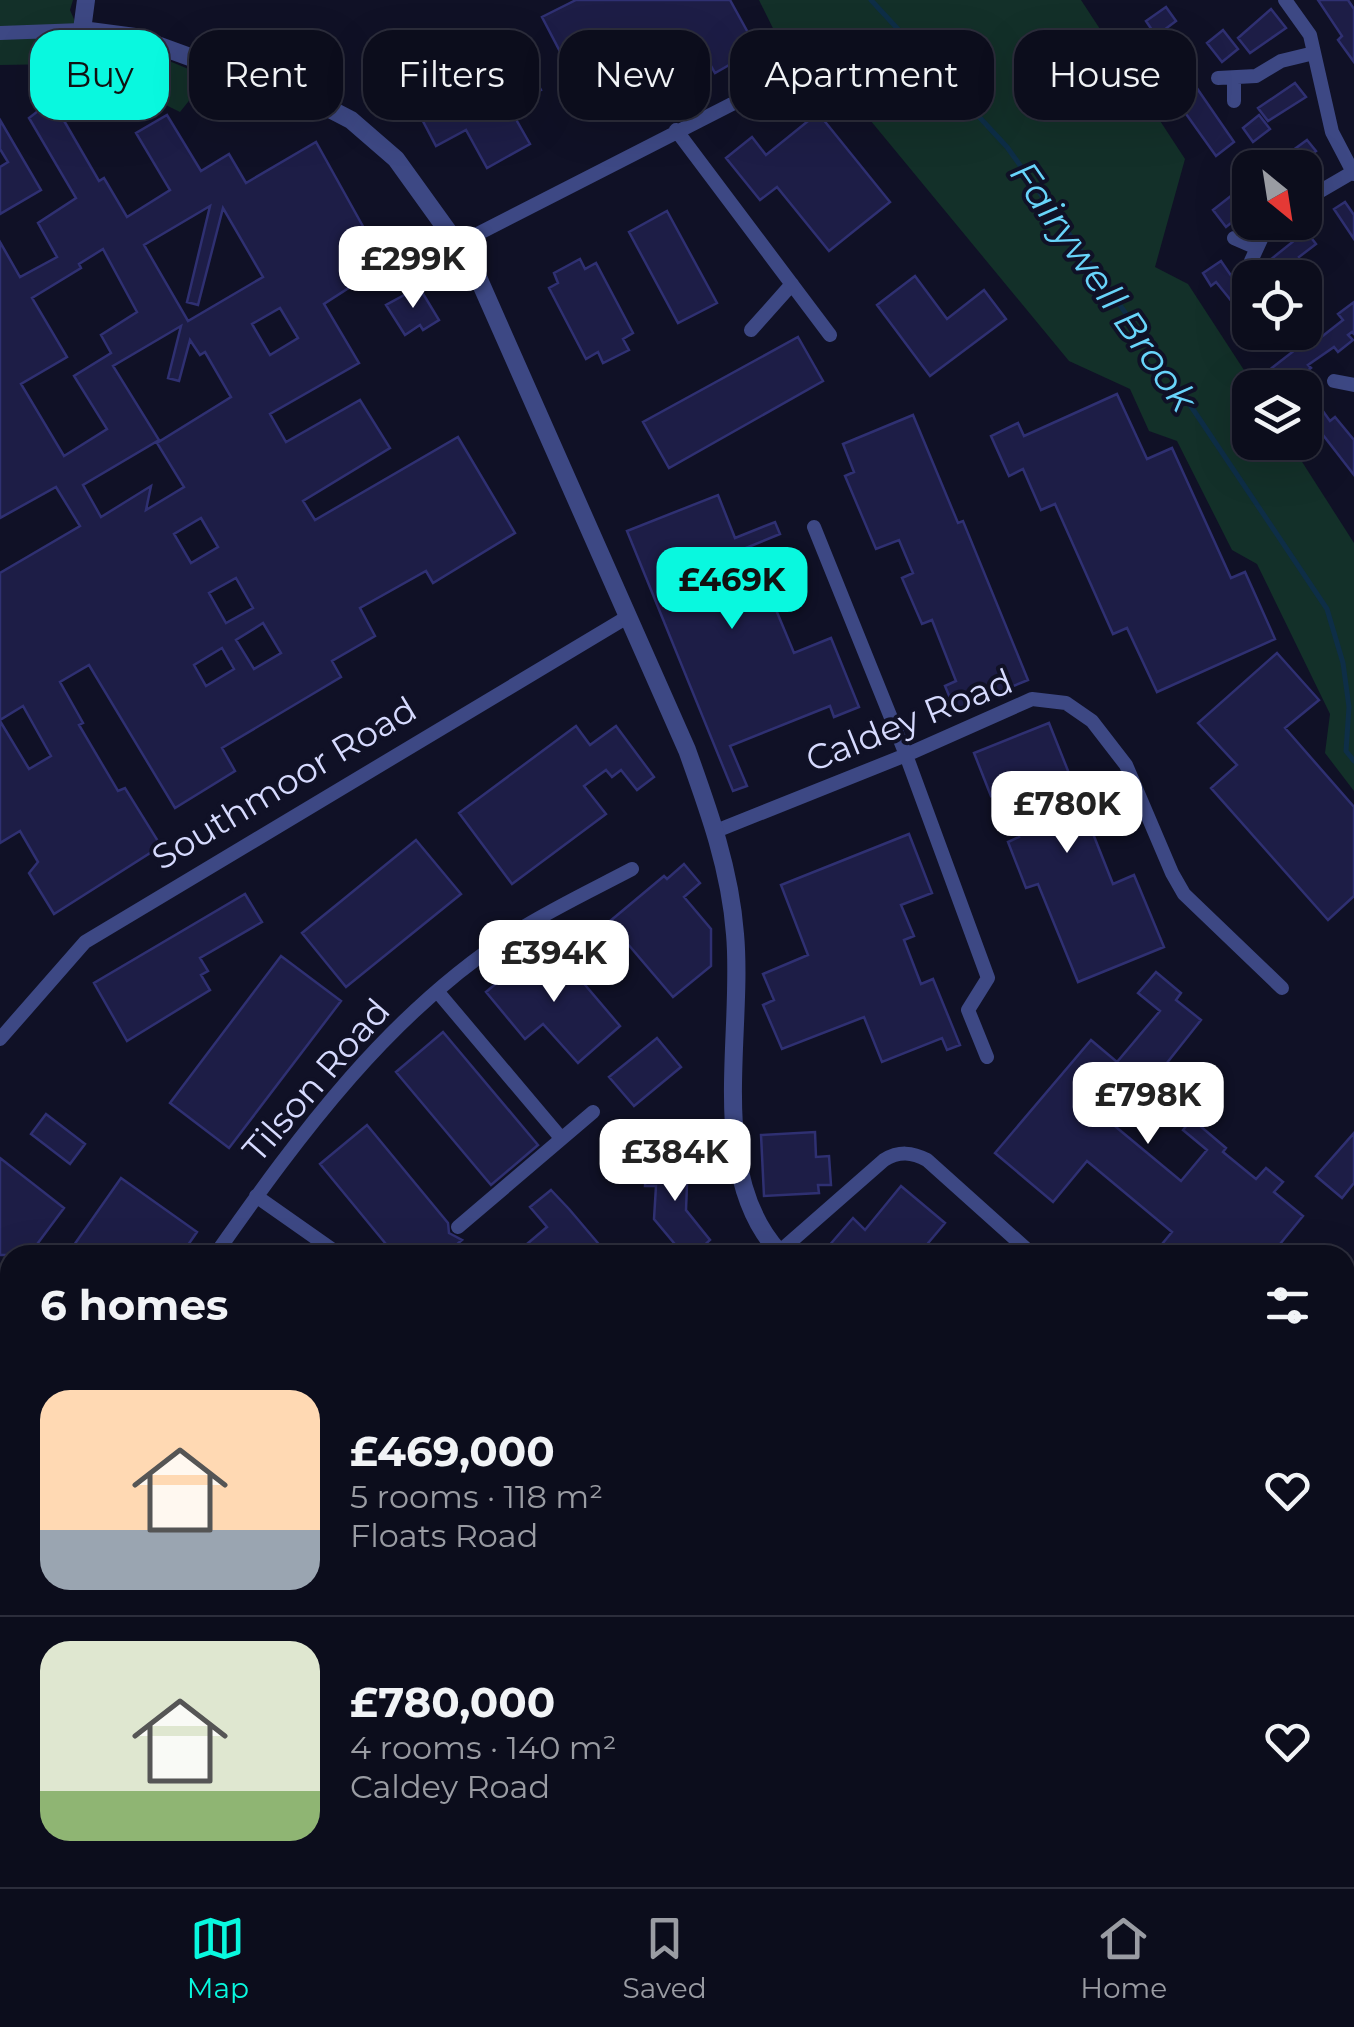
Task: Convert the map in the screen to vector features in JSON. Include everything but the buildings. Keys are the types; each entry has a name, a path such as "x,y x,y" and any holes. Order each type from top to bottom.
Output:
{"street":[{"path":"82,30 86,0"},
{"path":"1285,0 1307,30 1332,132 1354,173 1322,191"},
{"path":"0,33 30,32"},
{"path":"169,50 324,106 351,120 396,159 473,266 687,750 716,830 730,888 736,938 737,1157 752,1213 770,1245"},
{"path":"1218,78 1256,76 1280,62 1314,53"},
{"path":"1234,78 1234,101"},
{"path":"458,244 730,105"},
{"path":"676,130 830,335"},
{"path":"1236,240 1254,254 1261,240"},
{"path":"751,330 792,284"},
{"path":"1334,382 1354,386"},
{"path":"814,527 906,754 988,978 968,1010 987,1058"},
{"name":"Southmoor Road","path":"0,1039 85,942 628,616"},
{"name":"Caldey Road","path":"716,830 1032,699 1066,703 1092,721 1126,765 1184,894 1282,988"},
{"name":"Tilson Road","path":"222,1245 356,1070 436,992 516,932 632,868"},
{"path":"436,992 561,1138"},
{"path":"458,1227 593,1112"},
{"path":"787,1245 884,1160 914,1153 927,1160 1022,1245"},
{"path":"256,1196 326,1245"}],"green space":[{"path":"0,0 73,0 70,10 79,30 30,30 30,65 0,65"},
{"path":"759,0 1081,0 1101,30 1014,30 1014,120 1159,120 1185,159 1155,267 1188,284 1244,370 1232,370 1232,460 1301,460 1354,543 1354,791 1325,753 1330,714 1257,564 1232,550 1177,441 1149,431 1130,389 1069,361 870,120 994,120 994,30 774,30"},
{"path":"169,61 189,69 189,101 180,112 169,107"}],"waterway":[{"name":"Fairywell Brook","path":"871,0 1007,147 1172,378 1327,609 1343,663 1349,707 1346,751 1354,761"}]}
